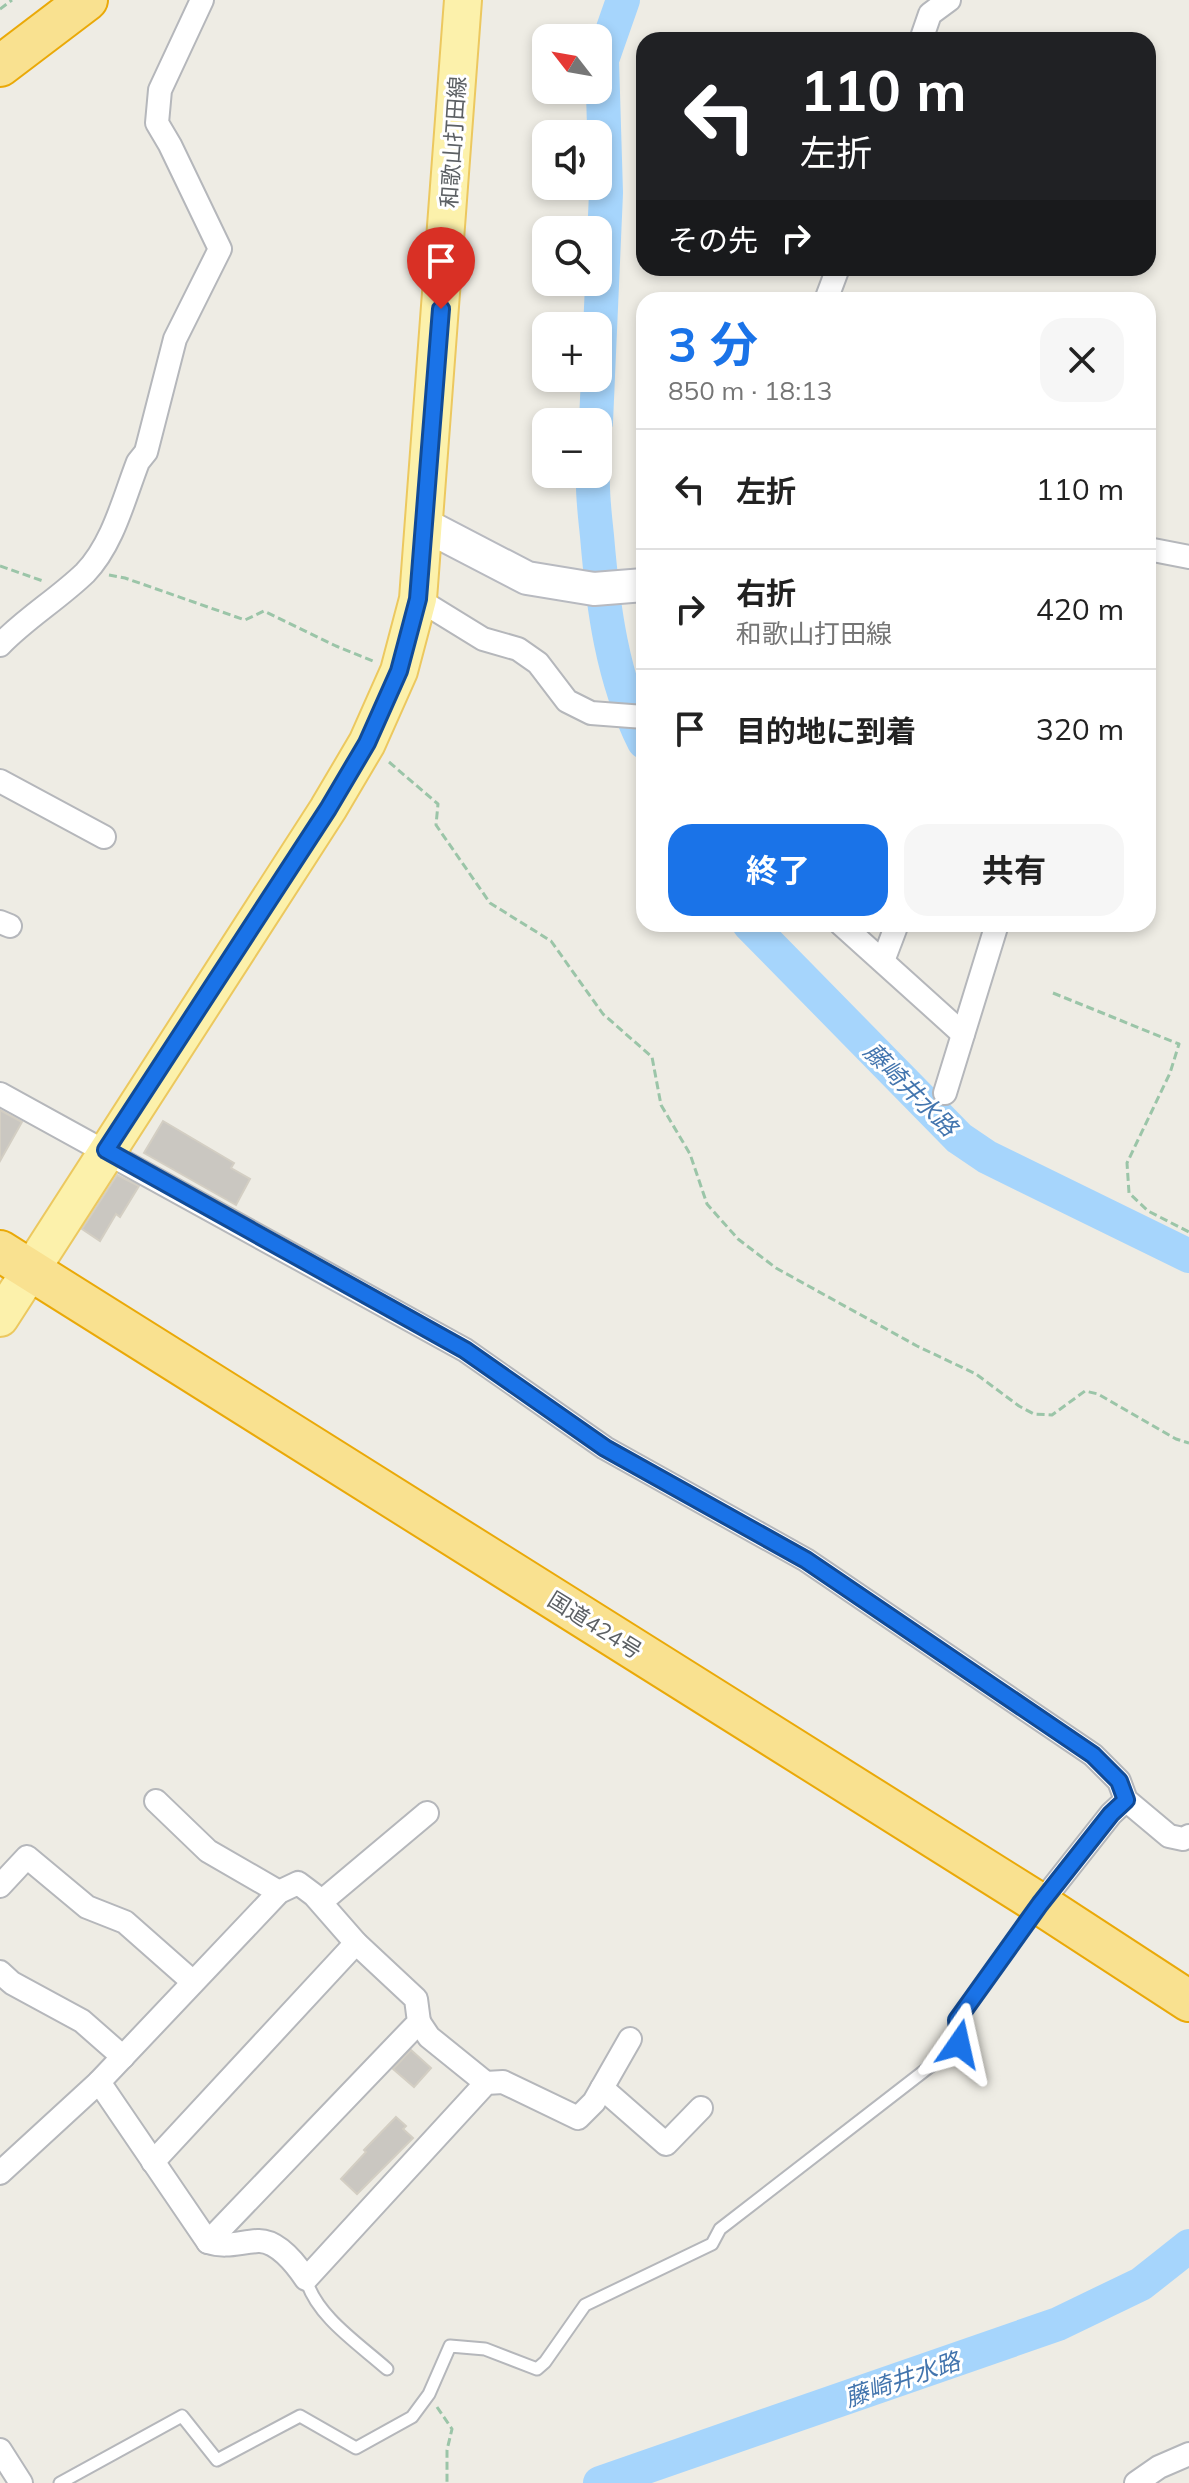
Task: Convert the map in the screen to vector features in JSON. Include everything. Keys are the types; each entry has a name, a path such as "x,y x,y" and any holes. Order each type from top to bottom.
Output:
{"highway":[{"path":"0,33 44,0"},
{"path":"0,66 87,0"},
{"name":"国道424号","path":"15,1261 1040,1904 1189,2001"}],"main road":[{"name":"和歌山打田線","path":"0,1318 15,1261 106,1150 235,955 367,743 399,671 418,599 463,0"}],"street":[{"path":"0,645 17,627 86,571 108,538 138,462 146,452 175,339 220,249 157,123 160,90 202,0"},
{"path":"924,32 930,14 949,0"},
{"path":"425,525 527,578 594,589 636,586"},
{"path":"1156,551 1189,557"},
{"path":"418,599 483,639 518,649 538,663 567,701 591,713 636,717"},
{"path":"0,781 104,837"},
{"path":"850,932 963,1034"},
{"path":"883,961 894,932"},
{"path":"945,1093 995,932"},
{"path":"0,1094 465,1350 605,1448 806,1560 1093,1755 1119,1781 1126,1800 1169,1836 1187,1844"},
{"path":"1040,1904 1111,1814 1126,1800"},
{"path":"156,1801 208,1851 279,1892"},
{"path":"321,1902 427,1813"},
{"path":"0,1886 27,1857 87,1907 125,1922 193,1982"},
{"path":"0,2173 99,2082 279,1892 298,1883 321,1902 356,1943 416,1999 419,2022 429,2037 486,2083 503,2082 578,2118 594,2102 630,2039"},
{"path":"153,2162 356,1943"},
{"path":"0,1972 12,1983 82,2021 123,2057"},
{"path":"208,2242 419,2022"},
{"path":"99,2082 208,2242 220,2246 261,2241 282,2252 306,2279 486,2083"},
{"path":"602,2088 666,2144 701,2108"},
{"path":"0,2450 21,2483"},
{"path":"1136,2483 1159,2467 1189,2454"}],"lane":[{"path":"60,2483 182,2416 217,2460 300,2416 356,2448 412,2417 429,2394 450,2346 485,2349 537,2369 585,2305 712,2244 720,2229 959,2044 957,2020 1040,1904"},
{"path":"306,2279 310,2296 338,2326 387,2369"}],"path":[{"path":"0,9 12,0"},
{"path":"0,566 42,581"},
{"path":"86,571 125,578 245,620 264,611 336,646 399,671"},
{"path":"367,743 438,804 436,825 490,903 551,941 603,1014 652,1057 661,1105 690,1154 707,1204 738,1239 776,1268 917,1346 976,1374 1034,1414 1052,1415 1085,1391 1098,1394 1176,1439 1189,1443"},
{"path":"1053,993 1179,1044 1170,1073 1127,1163 1129,1193 1148,1211 1189,1232"},
{"path":"429,2394 452,2429 447,2450 447,2483"}],"building":[{"path":"0,1110 22,1122 0,1161"},
{"path":"163,1121 234,1163 231,1168 250,1179 236,1205 144,1153"},
{"path":"117,1175 139,1186 120,1217 116,1214 100,1241 82,1229"},
{"path":"411,2050 431,2068 414,2087 393,2069"},
{"path":"396,2117 413,2138 357,2194 341,2179"}],"waterway":[{"name":"藤崎井水路","path":"597,408 606,193 602,60 623,0"},
{"name":"藤崎井水路","path":"593,488 606,616 624,693 636,725"},
{"name":"藤崎井水路","path":"757,932 959,1138 987,1157 1189,1256"},
{"name":"藤崎井水路","path":"600,2483 1058,2324 1141,2284 1189,2246"}],"route":[{"path":"441,309 418,599 399,671 367,743 328,809 106,1150 465,1350 605,1448 806,1560 1093,1755 1119,1781 1126,1800 1111,1814 1040,1904 957,2020 959,2044"}]}
